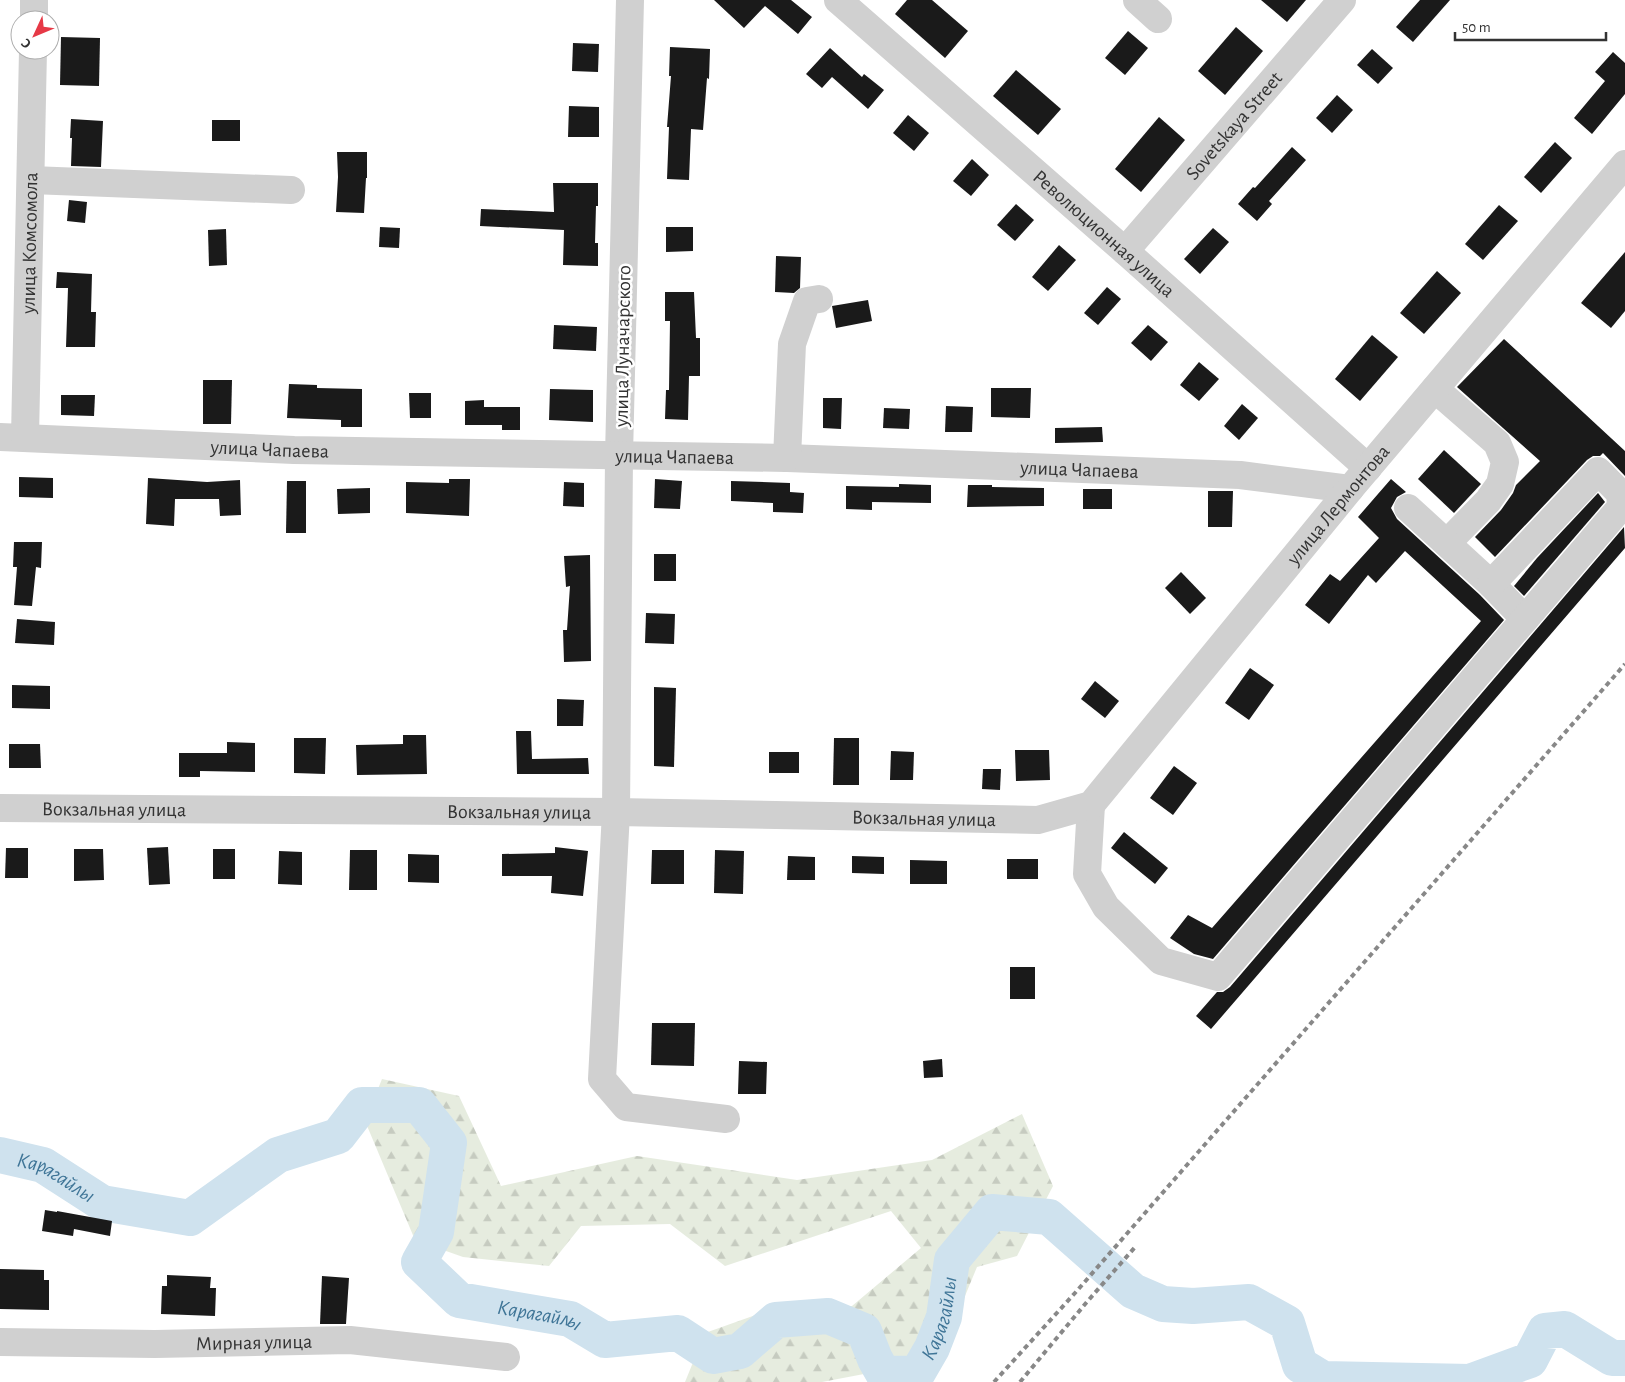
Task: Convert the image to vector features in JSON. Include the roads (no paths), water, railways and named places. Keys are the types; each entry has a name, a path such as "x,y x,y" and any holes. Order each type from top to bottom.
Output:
{"street":[{"name":"улица Луначарского","path":"630,0 619,456 616,812 602,1079 626,1108 726,1119"},
{"name":"Революционная улица","path":"838,0 1125,251 1368,468"},
{"path":"1137,0 1158,19"},
{"name":"Sovetskaya Street","path":"1125,251 1342,0"},
{"name":"улица Комсомола","path":"13,437 31,180 33,60"},
{"name":"улица Лермонтова","path":"1090,805 1350,489 1625,164"},
{"path":"31,180 290,190"},
{"path":"787,458 792,344 807,300 819,299"},
{"path":"1435,389 1496,443 1505,462 1500,484 1488,501 1447,543"},
{"name":"улица Чапаева","path":"13,437 294,450 787,458 1240,475 1350,489"},
{"path":"1090,805 1087,874 1106,907 1162,961 1218,977 1621,507 1620,493 1598,471 1491,584"},
{"path":"1408,508 1526,618"},
{"name":"Вокзальная улица","path":"0,808 616,812 1038,820 1090,805"},
{"name":"Мирная улица","path":"0,1342 155,1344 350,1340 506,1357"}],"waterway":[{"name":"Карагайлы","path":"0,1155 43,1165 102,1203 190,1218 278,1155 338,1136 362,1105 419,1105 449,1143 436,1232 419,1262 459,1300 570,1319 605,1340 678,1333 713,1356 740,1351 776,1320 828,1316 864,1331 875,1359 883,1373 917,1374 932,1348 944,1317 952,1260 992,1212 1049,1217 1133,1291 1163,1304 1193,1306 1249,1302 1287,1323 1300,1365 1323,1379 1470,1382 1530,1360 1545,1331 1565,1329 1612,1358 1625,1358"}],"railway":[{"path":"994,1382 1075,1293 1625,664"},
{"path":"1020,1382 1136,1246"}]}
